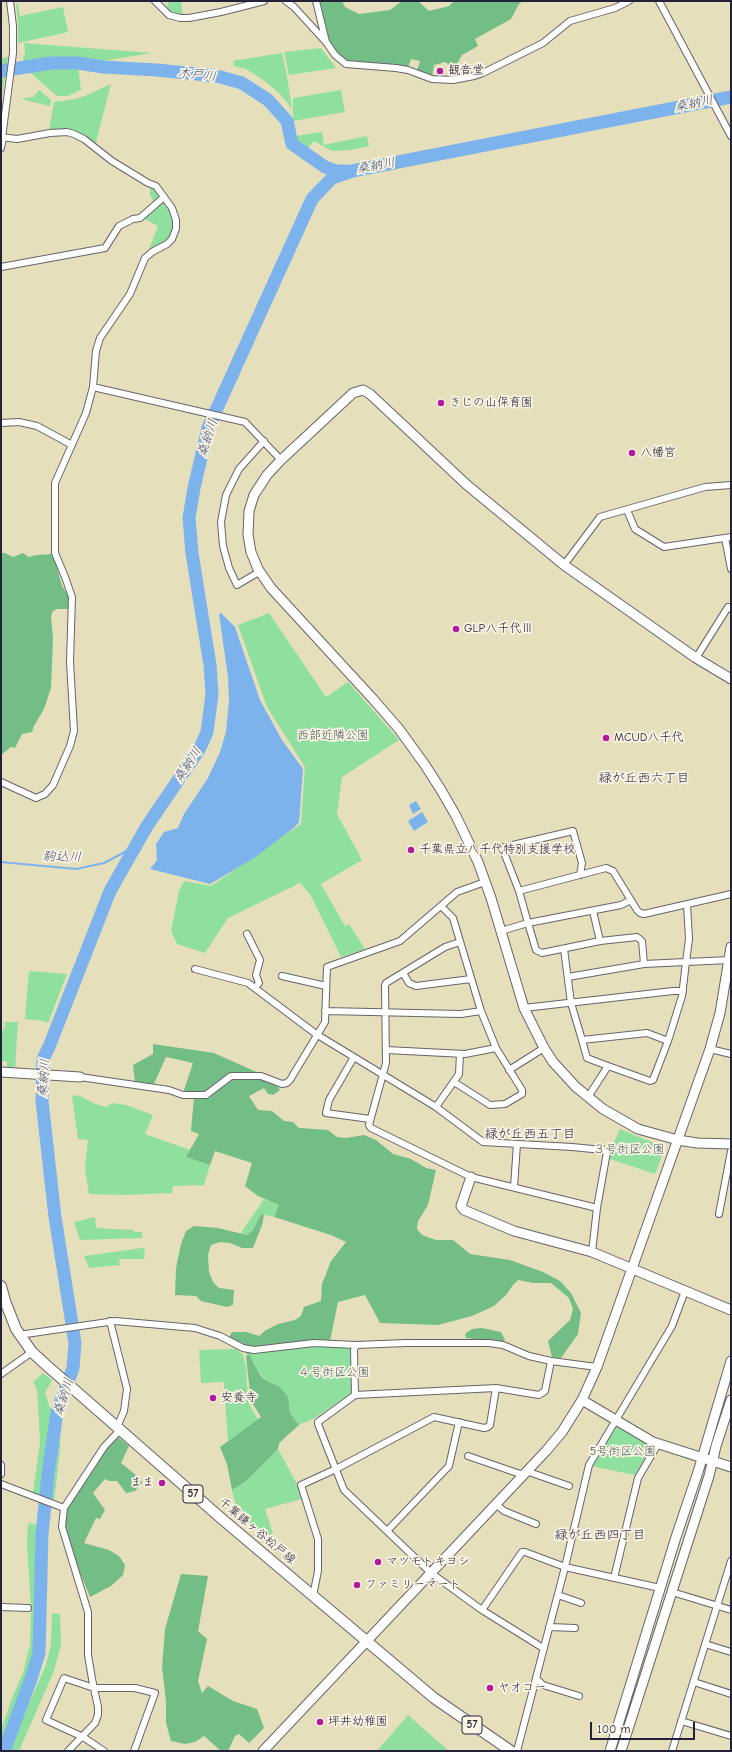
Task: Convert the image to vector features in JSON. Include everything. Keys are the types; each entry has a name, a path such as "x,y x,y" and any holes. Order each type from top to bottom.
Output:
{"main road":[{"name":"千葉鎌ヶ谷松戸線","path":"1,1286 10,1316 19,1335 32,1352 58,1376 313,1596 434,1698 505,1750"}],"street":[{"path":"1,148 13,53 13,26 10,1"},
{"path":"155,1 169,15 180,18 189,18 220,12 264,1"},
{"path":"286,1 294,7 326,42 335,55 349,65 402,69 432,80 462,79 483,73 543,43 570,21 616,8 629,1"},
{"path":"316,1 326,42"},
{"path":"659,1 731,136"},
{"path":"1,782 36,798 45,794 53,785 70,746 74,731 70,662 72,596 55,553 55,483 86,413 94,387 96,351 100,338 130,294 145,258 152,252 167,244 174,235 176,220 172,208 156,186 148,183 112,161 84,139 74,134 67,132 50,133 22,139 2,138"},
{"path":"1,267 105,248 119,226 124,222 140,218 164,197"},
{"path":"94,387 245,422 281,460"},
{"path":"731,679 696,658 564,565 467,485 370,394 363,390 353,393 281,460 259,485 249,511 249,543 259,572 271,588 374,699 425,765 456,816 485,882 524,1008 544,1048 567,1077 588,1097 603,1109 638,1129 678,1140 697,1143 731,1144"},
{"path":"1,423 19,422 37,426 72,445"},
{"path":"259,572 237,585 229,568 223,546 221,522 226,495 238,469 264,441"},
{"path":"564,565 600,517 705,487 731,485"},
{"path":"627,510 635,529 664,547 728,537 731,569"},
{"path":"696,658 728,607 731,608"},
{"path":"580,875 582,864 573,831 504,847 503,850 519,891 538,953 600,941 637,937 640,938 644,964"},
{"path":"519,891 606,868 610,869 637,910 644,914 731,894"},
{"path":"1,1072 80,1077 169,1090 183,1095 206,1095 231,1076 261,1076 282,1084 287,1083 316,1034 325,1022 327,967 400,941 457,892 485,882"},
{"path":"501,931 528,923 622,905 631,900"},
{"path":"564,949 571,1003 587,1058 650,1081 654,1080 683,991 689,939 687,904"},
{"path":"441,906 453,918 481,1011 496,1048 522,1090 522,1094 505,1104 490,1104 454,1082"},
{"path":"593,911 600,941"},
{"path":"247,934 260,960 256,975 258,983 255,988"},
{"path":"460,942 445,946 386,983 386,1063 369,1125 371,1128 471,1177 597,1208"},
{"path":"263,1751 525,1473 562,1432 582,1400 597,1367 710,1049 720,1013 731,947"},
{"path":"568,977 644,964 730,960"},
{"path":"195,969 248,983 316,1034 436,1107 483,1142 572,1147 603,1150 607,1152 597,1208 592,1252"},
{"path":"403,973 409,983 416,986 471,979"},
{"path":"282,976 326,986"},
{"path":"524,1008 683,991"},
{"path":"325,1011 385,1011 461,1014 481,1011"},
{"path":"582,1040 647,1033 668,1040"},
{"path":"386,1050 460,1054 496,1048"},
{"path":"509,1070 544,1048"},
{"path":"710,1049 731,1054"},
{"path":"436,1107 459,1074 460,1054"},
{"path":"354,1057 328,1100 326,1113 370,1119"},
{"path":"588,1097 608,1066"},
{"path":"514,1188 517,1144"},
{"path":"719,1214 731,1152"},
{"path":"471,1177 461,1206 464,1210 514,1231 592,1252 731,1310"},
{"path":"517,1751 558,1595 589,1465 672,1326 685,1291"},
{"path":"19,1335 110,1321 179,1325 196,1328 220,1336 243,1348 254,1350 267,1350 283,1346 314,1343 356,1345 406,1343 489,1343 503,1345 529,1356 551,1361 597,1367"},
{"path":"68,1751 95,1723 98,1715 98,1707 88,1655 88,1612 62,1527 64,1508 104,1447 118,1429 124,1411 127,1389 110,1321"},
{"path":"355,1395 354,1350 356,1345"},
{"path":"1,1374 32,1352"},
{"path":"544,1648 482,1610 431,1572 344,1490 318,1422 355,1395 496,1388 539,1395 543,1394 545,1391 551,1361"},
{"path":"610,1751 731,1361"},
{"path":"313,1596 318,1570 318,1539 301,1484 336,1469 434,1417 484,1428 488,1427 490,1425 496,1388"},
{"path":"582,1400 658,1444 731,1467"},
{"path":"621,1751 731,1400"},
{"path":"387,1531 449,1466 459,1422"},
{"path":"614,1578 638,1478 658,1444"},
{"path":"468,1456 569,1486"},
{"path":"1,1465 1,1474"},
{"path":"1,1484 64,1508"},
{"path":"496,1504 504,1511 536,1524"},
{"path":"482,1610 522,1552 565,1567 660,1588"},
{"path":"672,1751 717,1605 729,1572 731,1561"},
{"path":"672,1592 731,1610"},
{"path":"558,1595 581,1603"},
{"path":"1,1607 28,1608"},
{"path":"549,1627 575,1628"},
{"path":"705,1644 731,1652"},
{"path":"104,1751 83,1736 46,1720 64,1678 94,1688 135,1688 155,1693 134,1751"},
{"path":"536,1678 543,1685 579,1696"},
{"path":"694,1682 731,1694"},
{"path":"681,1721 731,1736"}],"green space":[{"path":"169,1 185,1 181,2 183,16 174,15 166,9"},
{"path":"317,1 342,1 345,7 359,14 390,10 402,1 418,1 429,11 449,6 454,1 523,1 519,4 511,19 475,39 478,46 462,55 453,68 445,62 434,65 432,77 417,71 420,61 411,59 408,68 351,63 341,59 331,46"},
{"path":"18,4 20,16 63,7 68,32 18,43 16,5"},
{"path":"24,43 152,53 78,65 81,90 68,96 57,96 25,68 23,58 25,55"},
{"path":"321,48 336,68 289,75 284,52"},
{"path":"282,53 292,109 280,94 265,81 246,69 234,66 233,61"},
{"path":"8,57 1,101 1,59"},
{"path":"111,84 95,146 85,138 49,131 54,102 85,96"},
{"path":"39,90 51,100 50,106 21,99 33,97"},
{"path":"341,90 345,112 293,121 293,98"},
{"path":"322,132 324,145 367,136 369,146 351,150 332,151 314,141 307,149 296,143 295,136"},
{"path":"150,186 156,189 161,196 155,204 150,195"},
{"path":"164,202 172,214 174,229 171,238 148,252 158,226 143,218"},
{"path":"1,553 5,553 13,557 23,553 29,557 53,554 62,586 69,597 69,609 57,609 53,611 51,616 53,638 51,688 44,709 32,732 22,734 15,748 11,747 1,755"},
{"name":"西部近隣公園","path":"269,613 326,697 348,682 399,740 342,777 337,814 362,860 321,884 345,926 349,924 365,949 341,957 310,894 300,883 228,918 205,953 177,944 171,931 179,891 184,881 211,886 301,824 305,767 267,707 238,625"},
{"path":"29,971 67,974 48,1023 44,1021 25,1019"},
{"path":"5,1022 18,1022 15,1070 7,1070 7,1061 1,1061 1,1032 4,1029"},
{"path":"153,1044 214,1053 261,1074 240,1074 206,1094 183,1093 193,1063 166,1057 154,1084 135,1082 133,1065 153,1054"},
{"path":"232,1078 260,1078 276,1084 280,1090 273,1095 268,1094 264,1088 249,1096 258,1110 272,1111 284,1121 293,1122 299,1128 328,1130 337,1137 346,1138 364,1135 376,1140 393,1154 411,1159 426,1168 436,1170 428,1205 418,1221 417,1229 422,1235 436,1240 453,1240 470,1254 510,1260 543,1272 560,1281 571,1293 581,1313 578,1334 561,1358 552,1357 548,1341 570,1320 573,1309 569,1298 551,1283 533,1283 518,1280 506,1295 494,1306 472,1316 438,1325 380,1323 365,1295 338,1302 330,1341 267,1348 245,1348 233,1341 229,1337 232,1332 246,1332 259,1336 266,1330 278,1324 295,1320 301,1316 304,1307 321,1301 322,1283 331,1261 346,1242 331,1235 274,1217 279,1205 258,1196 245,1186 252,1163 215,1151 210,1165 186,1157 199,1134 191,1131 194,1097 208,1097"},
{"path":"78,1095 95,1104 106,1107 113,1103 126,1105 153,1115 145,1134 190,1150 186,1157 210,1165 204,1185 173,1186 172,1193 124,1195 89,1194 85,1168 88,1140 78,1139 72,1096"},
{"name":"３号街区公園","path":"620,1129 656,1144 662,1156 655,1174 610,1159 610,1151"},
{"path":"264,1199 279,1205 274,1217 261,1214 253,1230 247,1235 241,1233"},
{"path":"261,1214 264,1215 262,1225 253,1248 242,1248 230,1243 220,1242 211,1245 208,1255 209,1272 213,1282 219,1288 234,1290 233,1305 227,1307 201,1301 196,1296 175,1295 176,1268 181,1244 186,1231 194,1226 218,1228 247,1235 253,1230"},
{"path":"95,1217 96,1228 134,1230 134,1232 142,1232 142,1238 80,1240 74,1222"},
{"path":"145,1248 144,1259 119,1259 120,1265 89,1268 84,1256"},
{"path":"482,1328 501,1332 505,1340 503,1342 466,1338 465,1334 472,1329"},
{"name":"４号街区公園","path":"284,1346 351,1346 351,1393 315,1418 299,1425 290,1413 288,1397 280,1387 265,1380 257,1370 254,1362 247,1355 246,1357 246,1352"},
{"path":"237,1349 243,1355 246,1367 248,1402 258,1420 228,1441 224,1382 201,1383 199,1350"},
{"path":"249,1354 260,1375 265,1380 280,1387 288,1397 290,1413 299,1425 279,1443 278,1449 245,1482 232,1490 227,1464 220,1447 261,1417 251,1401 246,1357"},
{"path":"43,1373 52,1380 45,1393 50,1408 57,1412 61,1417 60,1449 54,1502 33,1493 40,1442 37,1389 33,1382"},
{"name":"5号街区公園","path":"616,1425 650,1445 651,1449 635,1475 591,1466"},
{"path":"118,1437 129,1446 121,1463 141,1479 142,1483 135,1491 126,1493 117,1481 109,1481 105,1479 93,1493 105,1510 100,1519 96,1518 84,1543 109,1550 119,1556 125,1565 123,1575 111,1586 90,1597 72,1553 64,1527 65,1509 105,1448"},
{"path":"278,1449 299,1488 302,1499 265,1509 273,1534 266,1536 239,1518 232,1490 245,1482"},
{"path":"28,1523 38,1525 35,1544 38,1648 36,1659 1,1749 1,1730 12,1698 23,1673 30,1645 31,1609 27,1544"},
{"path":"181,1574 208,1576 198,1631 207,1639 198,1681 202,1693 208,1686 233,1701 257,1709 264,1728 249,1743 239,1734 235,1736 228,1751 221,1751 204,1736 195,1742 185,1744 171,1741 166,1723 166,1701 162,1667 165,1629"},
{"path":"52,1613 60,1614 61,1645 54,1671 19,1751 8,1751 46,1665 51,1644"},
{"path":"408,1715 449,1751 377,1751"}],"water":[{"path":"221,613 235,627 260,700 282,740 303,769 299,822 295,827 254,858 210,884 150,869 157,860 156,844 164,832 178,828 184,814 208,778 220,752 226,732 229,701 228,677 219,614"},
{"path":"416,801 421,809 413,814 409,805"},
{"path":"422,812 428,822 414,831 408,821"}],"waterway":[{"name":"木戸川","path":"1,71 51,63 78,63 103,67 157,70 217,76 242,83 268,100 287,121 292,144 325,167 336,171 348,171"},
{"name":"桑納川","path":"4,1751 31,1679 39,1653 42,1534 48,1474 57,1412 73,1368 75,1343 55,1217 42,1101 43,1059 110,891 147,826 200,748 207,732 212,694 210,665 192,553 189,518 194,488 208,428 312,199 332,178 352,171 731,97"},
{"name":"駒込川","path":"1,862 76,869 104,863 123,853 139,841"}],"place":[{"name":"観音堂","path":"440,71"},
{"name":"きじの山保育園","path":"441,403"},
{"name":"八幡宮","path":"632,453"},
{"name":"GLP八千代Ⅲ","path":"456,629"},
{"name":"MCUD八千代","path":"606,738"},
{"name":"千葉県立八千代特別支援学校","path":"411,850"},
{"name":"安養寺","path":"213,1398"},
{"name":"まま","path":"162,1483"},
{"name":"マツモトキヨシ","path":"378,1562"},
{"name":"ファミリーマート","path":"357,1585"},
{"name":"ヤオコー","path":"490,1688"},
{"name":"坪井幼稚園","path":"320,1722"}],"district":[{"name":"緑が丘西六丁目","path":"644,778"},
{"name":"緑が丘西五丁目","path":"530,1134"},
{"name":"緑が丘西四丁目","path":"600,1535"}]}
